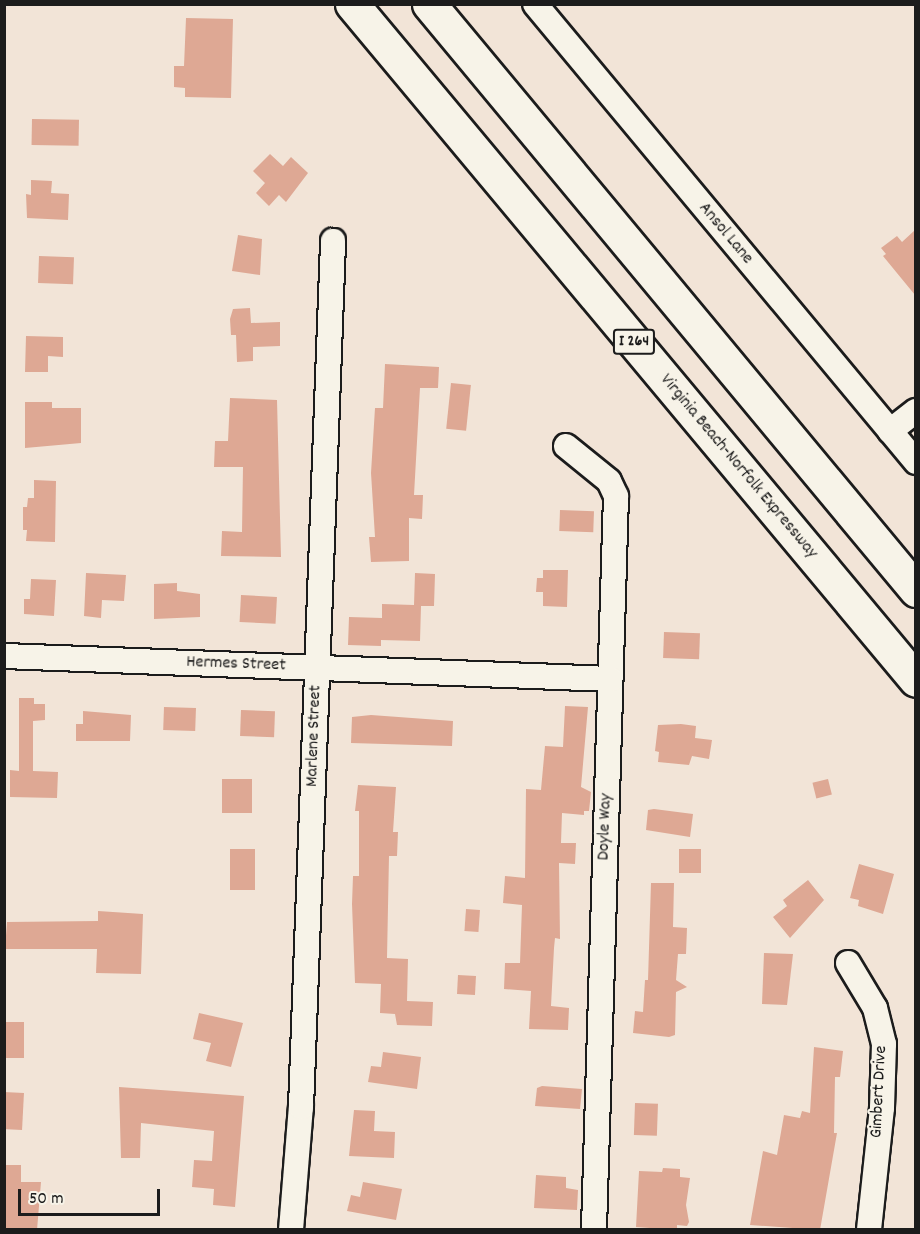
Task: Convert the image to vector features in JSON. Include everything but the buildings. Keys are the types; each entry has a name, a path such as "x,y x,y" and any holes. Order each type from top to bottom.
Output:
{"highway":[{"name":"Virginia Beach-Norfolk Expressway","path":"352,4 915,681"},
{"path":"429,4 915,590"}],"street":[{"name":"Ansol Lane","path":"535,4 915,462"},
{"name":"Marlene Street","path":"291,1230 301,1107 333,242"},
{"path":"890,431 915,411"},
{"name":"Doyle Way","path":"566,446 609,481 616,496 594,1230"},
{"name":"Hermes Street","path":"4,656 610,679"},
{"name":"Gimbert Drive","path":"848,963 875,1008 884,1044 882,1108 869,1230"}]}
